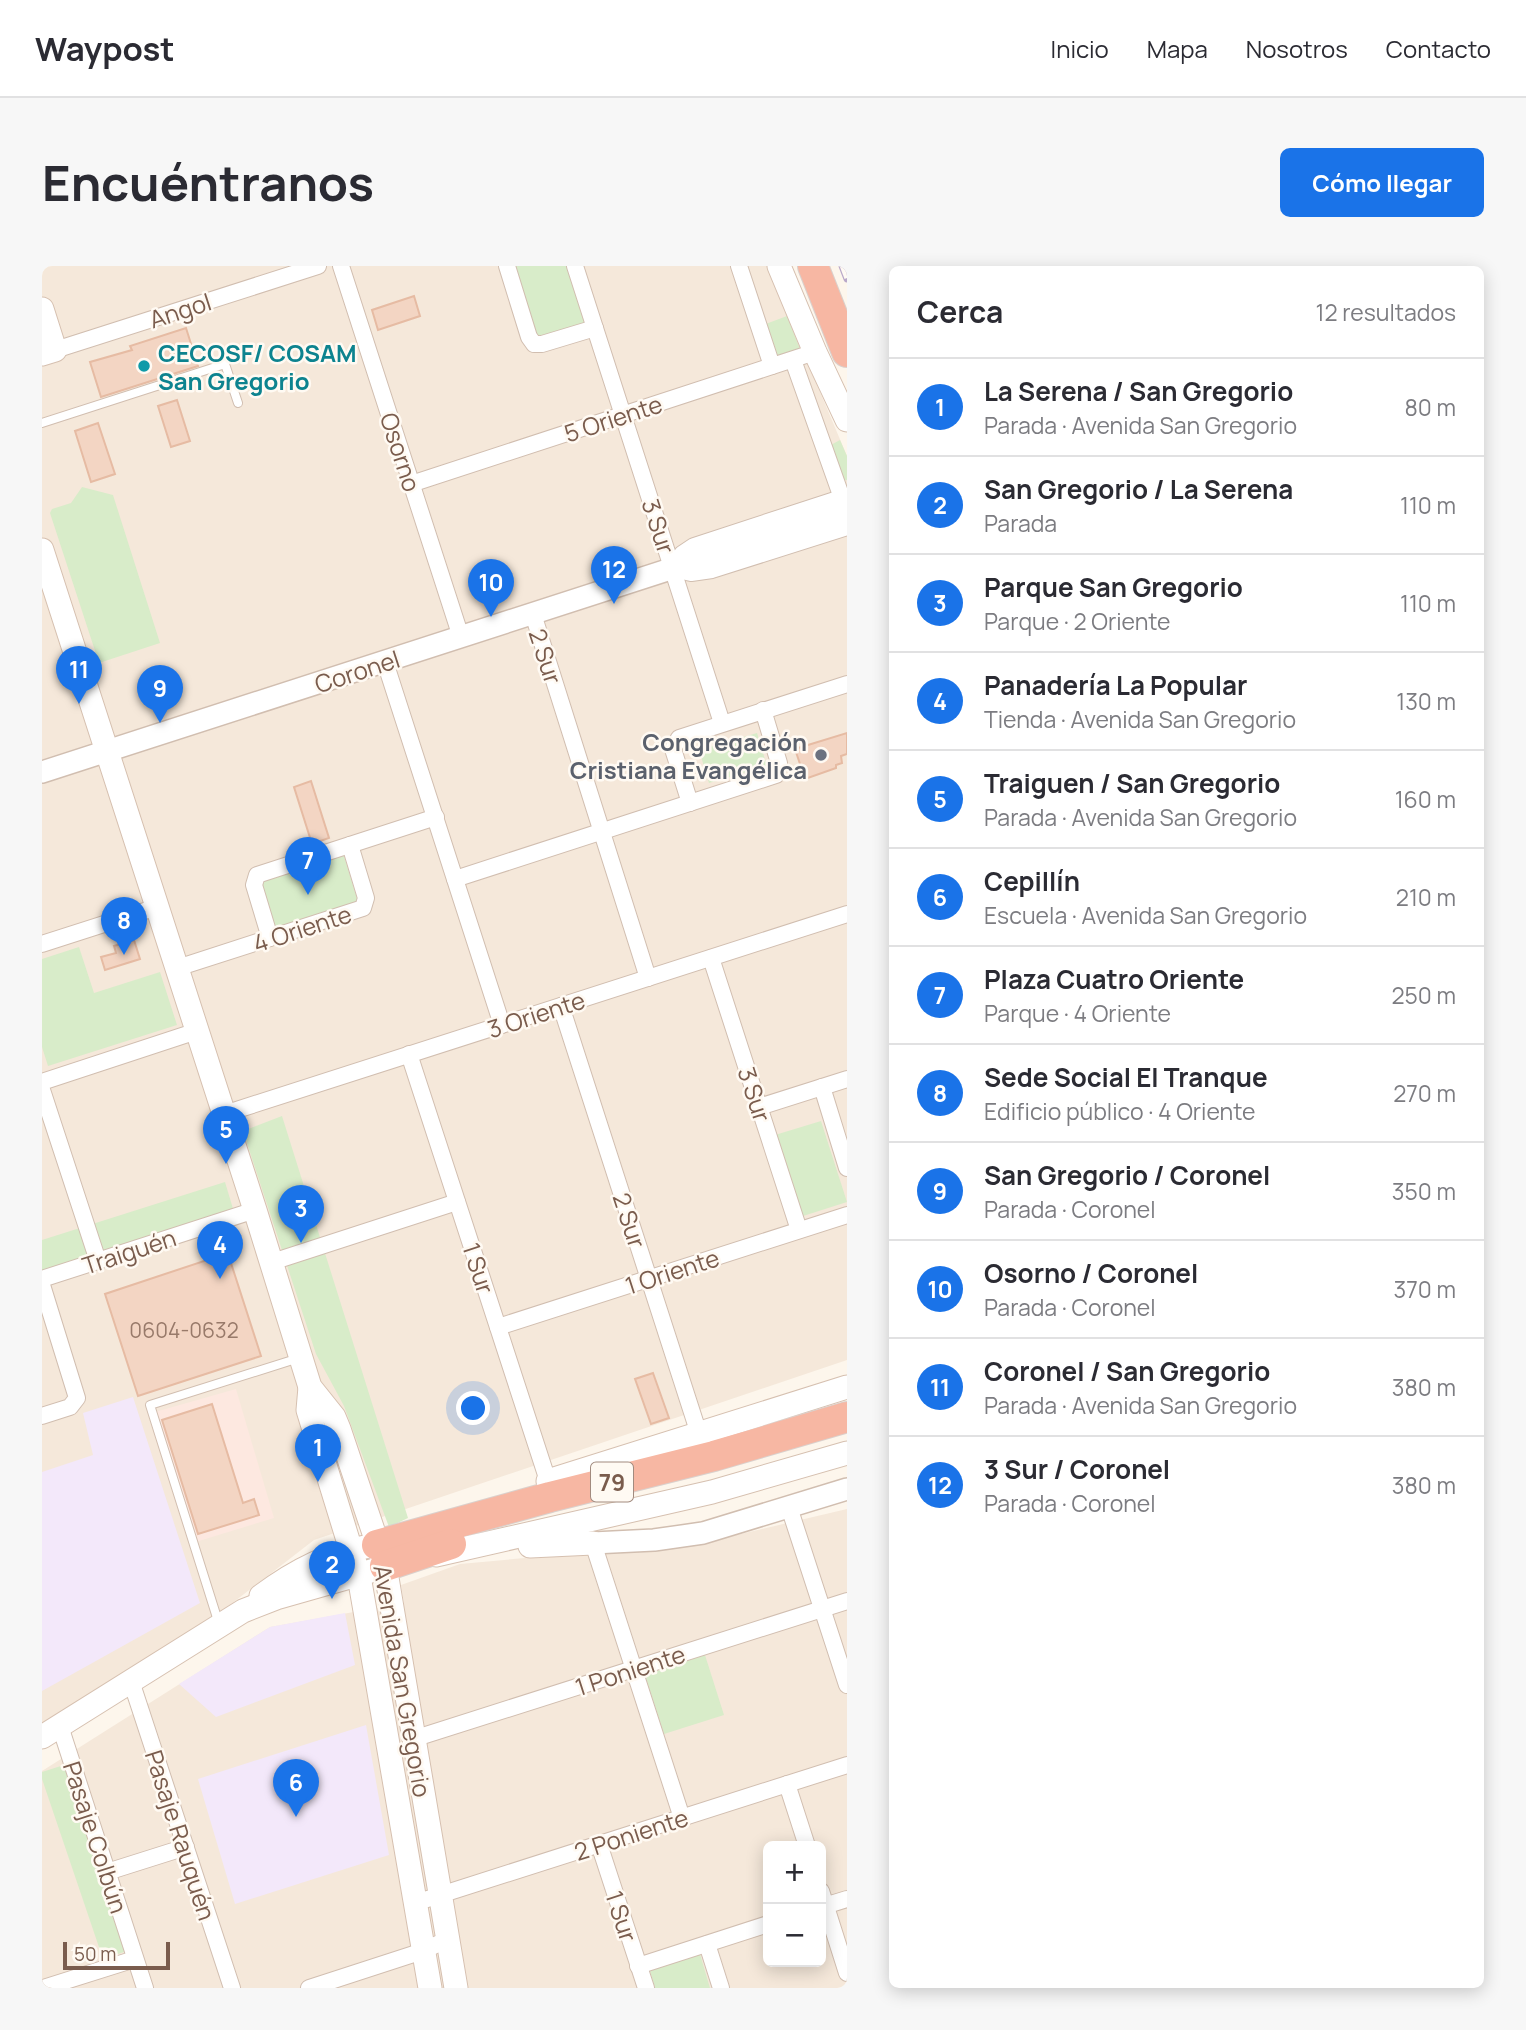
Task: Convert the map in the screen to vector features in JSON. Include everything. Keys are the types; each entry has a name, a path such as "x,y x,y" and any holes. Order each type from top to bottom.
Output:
{"highway":[{"path":"813,266 847,352"},
{"name":"79","path":"368,1559 434,1529 726,1453 847,1417"},
{"name":"79","path":"368,1559 709,1478 847,1438"},
{"path":"434,1529 483,1506 548,1481"}],"main road":[{"path":"779,266 847,420"},
{"path":"42,309 49,352"},
{"name":"Avenida San Gregorio","path":"42,550 256,1210 310,1387 334,1417 414,1739 456,1988"},
{"path":"791,1406 847,1378"},
{"path":"548,1481 847,1388"},
{"path":"51,1731 219,1624 243,1611 285,1596 368,1559 712,1492 847,1453"},
{"path":"368,1559 593,1543"},
{"name":"Avenida San Gregorio","path":"368,1559 415,1903 430,1988"}],"street":[{"name":"Angol","path":"49,352 318,266"},
{"name":"Osorno","path":"341,266 461,637"},
{"path":"507,266 529,337 534,344 595,328"},
{"name":"3 Sur","path":"575,266 722,723"},
{"path":"739,266 772,366"},
{"name":"5 Oriente","path":"411,484 815,352"},
{"path":"793,360 845,502"},
{"name":"Coronel","path":"42,772 673,569 845,502"},
{"name":"Coronel","path":"673,569 691,573 712,570 847,527"},
{"name":"2 Sur","path":"533,614 648,978"},
{"path":"386,662 502,1025"},
{"path":"690,803 674,754 674,744 682,736 847,684"},
{"path":"455,879 772,776 778,771 779,763 763,710"},
{"path":"270,938 254,885 255,878 436,817"},
{"name":"4 Oriente","path":"177,968 360,909 365,905 366,898 350,845"},
{"path":"42,944 157,906"},
{"name":"3 Oriente","path":"224,1114 847,914"},
{"name":"3 Sur","path":"711,958 799,1230"},
{"name":"2 Sur","path":"561,1006 699,1434"},
{"path":"42,1082 197,1031"},
{"name":"1 Sur","path":"409,1054 548,1481"},
{"path":"759,1107 847,1079"},
{"path":"822,1087 847,1168"},
{"path":"42,1090 98,1261"},
{"path":"272,1262 457,1202"},
{"name":"Traiguén","path":"42,1279 256,1210"},
{"name":"1 Oriente","path":"498,1327 847,1215"},
{"path":"42,1285 77,1398 70,1407 42,1416"},
{"path":"682,1818 593,1543 654,1540 703,1533 847,1489"},
{"path":"789,1507 847,1685"},
{"name":"1 Poniente","path":"414,1739 847,1601"},
{"name":"Pasaje Rauquén","path":"131,1681 232,1988"},
{"name":"Pasaje Colbún","path":"51,1731 107,1872 145,1988"},
{"name":"2 Poniente","path":"415,1903 847,1765"},
{"path":"787,1784 805,1841"},
{"name":"1 Sur","path":"599,1844 646,1988"},
{"path":"107,1872 186,1847"},
{"path":"826,1901 847,1899"},
{"path":"823,1904 847,1973"},
{"path":"638,1966 763,1926"},
{"path":"309,1988 424,1951 447,1939"},
{"path":"707,1944 720,1988"},
{"path":"43,1988 135,1959"}],"lane":[{"path":"42,423 225,364 238,403"},
{"path":"219,1624 150,1405 302,1358"}],"shaded area":[{"path":"42,266 767,266 847,456 847,1360 314,1540 195,1632 42,1723"},
{"path":"236,1389 274,1518 189,1544 148,1414"},
{"path":"133,1397 200,1603 42,1691 42,1472 93,1455 83,1413"},
{"path":"847,1509 847,1988 42,1988 42,1771 270,1627 404,1603 401,1585 460,1564 711,1541"},
{"path":"345,1613 355,1665 216,1717 179,1684 270,1627"},
{"path":"366,1725 389,1855 235,1904 198,1779"}],"green space":[{"path":"516,266 570,266 585,324 535,337"},
{"path":"787,316 800,349 778,357 773,353 763,325"},
{"path":"840,440 847,456 847,480 839,481 827,447"},
{"path":"82,487 113,495 160,643 99,663 50,513 52,509 71,503"},
{"path":"757,733 767,766 709,783 699,750"},
{"path":"343,853 359,905 272,931 258,885 262,879"},
{"path":"79,947 94,993 160,972 177,1025 48,1066 42,1047 42,959"},
{"path":"282,1116 408,1518 389,1527 344,1406 316,1354 243,1131"},
{"path":"821,1121 847,1202 800,1217 775,1135"},
{"path":"225,1182 234,1212 42,1273 42,1240"},
{"path":"705,1655 724,1715 664,1734 645,1675"},
{"path":"64,1765 127,1951 103,1959 42,1779 42,1772"},
{"path":"700,1954 710,1988 655,1988 650,1971"}],"building":[{"path":"414,296 420,316 378,330 372,310"},
{"name":"CECOSF/ COSAM San Gregorio","path":"186,328 198,366 101,397 90,362 132,350 130,346"},
{"path":"177,400 190,441 171,447 158,406"},
{"path":"98,423 115,474 91,482 75,431"},
{"name":"Congregación Cristiana Evangélica","path":"847,733 847,754 841,756 842,763 836,765 836,768 805,779 795,749"},
{"path":"311,781 329,838 312,844 294,787"},
{"path":"134,940 140,959 105,970 101,957 116,953 114,946"},
{"path":"222,1255 230,1260 261,1356 138,1396 105,1294"},
{"path":"653,1373 669,1418 651,1424 635,1379"},
{"path":"212,1404 243,1503 254,1499 259,1515 198,1534 162,1420"}],"railway":[{"path":"842,266 847,279"}],"place":[{"name":"CECOSF/ COSAM San Gregorio","path":"144,366"},
{"name":"3 Sur / Coronel","path":"614,604"},
{"name":"Osorno / Coronel","path":"491,617"},
{"name":"Coronel / San Gregorio","path":"79,704"},
{"name":"San Gregorio / Coronel","path":"160,723"},
{"name":"Congregación Cristiana Evangélica","path":"821,755"},
{"name":"Plaza Cuatro Oriente","path":"308,895"},
{"name":"Sede Social El Tranque","path":"124,955"},
{"name":"Traiguen / San Gregorio","path":"226,1164"},
{"name":"Parque San Gregorio","path":"301,1243"},
{"name":"Panadería La Popular","path":"220,1279"},
{"name":"La Serena / San Gregorio","path":"318,1482"},
{"name":"San Gregorio / La Serena","path":"332,1599"},
{"name":"Cepillín","path":"296,1817"}]}
